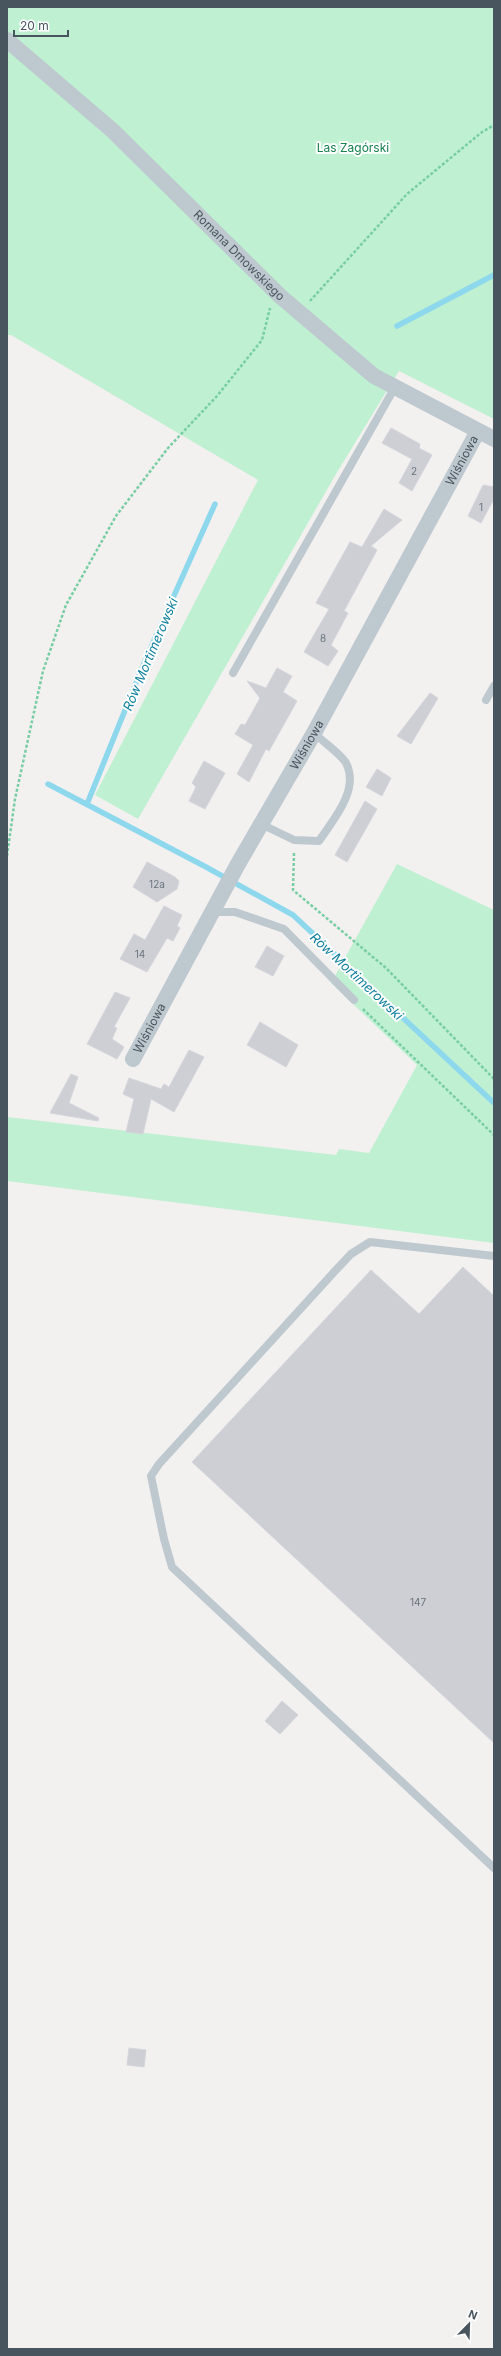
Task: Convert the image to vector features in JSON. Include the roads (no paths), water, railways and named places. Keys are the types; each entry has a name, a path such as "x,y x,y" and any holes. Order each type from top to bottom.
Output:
{"street":[{"name":"Romana Dmowskiego","path":"7,40 113,131 280,296 374,376 494,439"},
{"name":"Wiśniowa","path":"133,1059 221,894 314,733 478,431"}],"lane":[{"path":"234,673 395,387"},
{"path":"486,700 494,686"},
{"path":"261,824 294,840 319,841 340,809 352,782 346,762 314,733"},
{"path":"212,912 235,912 284,930 354,1000"},
{"path":"494,1256 370,1242 351,1254 159,1464 152,1476 164,1539 172,1567 494,1868"}],"waterway":[{"name":"Rów Mortimerowski","path":"397,326 494,275"},
{"name":"Rów Mortimerowski","path":"87,804 147,656 215,504"},
{"name":"Rów Mortimerowski","path":"48,784 206,867 293,915 494,1103"}],"park label":[{"name":"Las Zagórski","path":"353,148"}]}
